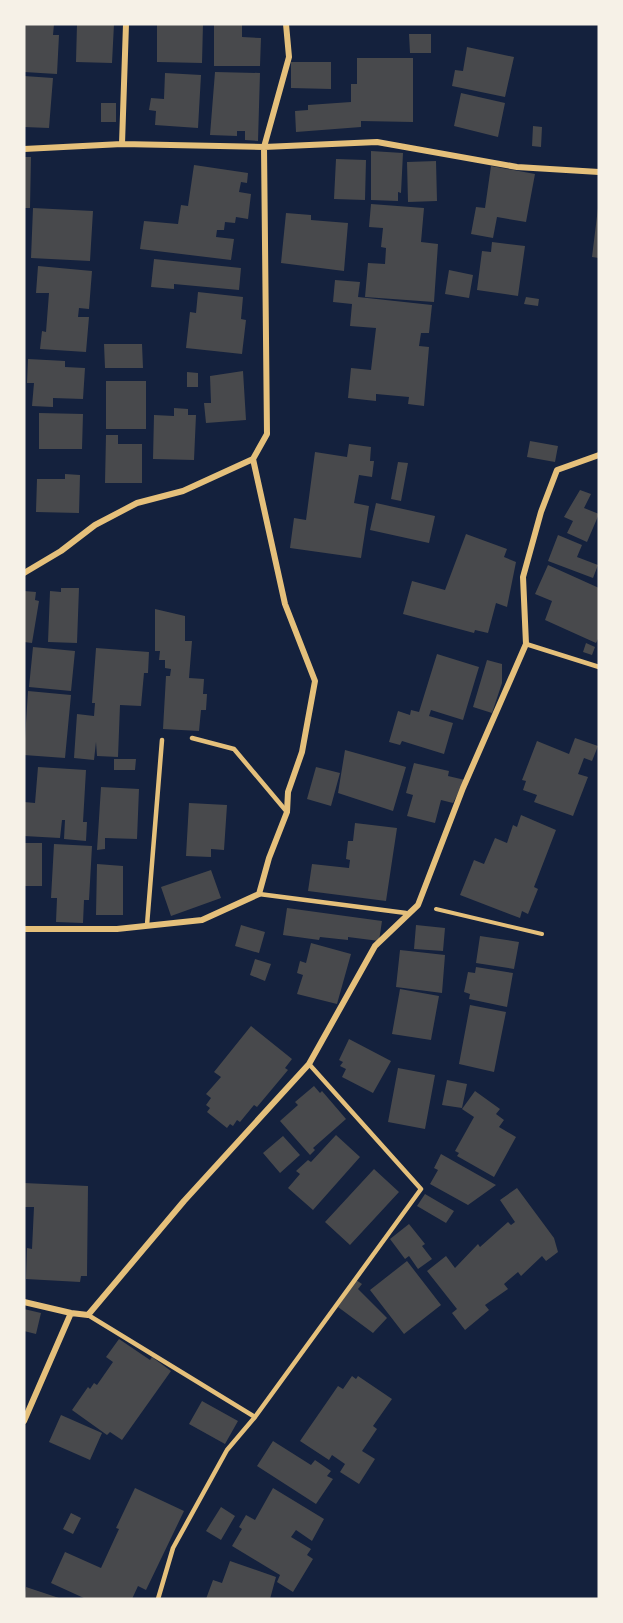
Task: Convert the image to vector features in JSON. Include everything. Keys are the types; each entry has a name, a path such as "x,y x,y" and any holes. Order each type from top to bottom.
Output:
{"street":[{"path":"122,144 126,24"},
{"path":"24,573 61,551 95,525 138,503 183,491 253,459 267,434 264,147 290,57 286,24"},
{"path":"24,149 122,144 264,147 377,142 517,168 599,172"},
{"path":"24,1302 88,1315 184,1201 309,1064 375,946 406,913 418,905 463,788 526,644 524,577 557,470 599,455"},
{"path":"24,929 117,929 202,920 260,894 269,858 287,812 288,792 302,752 315,681 285,604 253,459"},
{"path":"24,1421 71,1313"}],"lane":[{"path":"526,644 599,667"},
{"path":"192,738 234,749 287,812"},
{"path":"147,926 162,740"},
{"path":"260,894 406,913"},
{"path":"158,1599 172,1548 227,1449 255,1417 421,1189 309,1064"},
{"path":"88,1315 255,1417"}],"path":[{"path":"418,905 542,934"}],"building":[{"path":"24,24 54,24 53,35 59,35 57,74 24,72"},
{"path":"77,24 114,24 112,63 76,62"},
{"path":"157,24 203,24 202,63 157,62"},
{"path":"214,24 242,24 242,37 261,38 260,66 214,66"},
{"path":"409,34 431,34 431,53 410,53"},
{"path":"467,47 514,57 505,97 452,86 455,70 463,71"},
{"path":"357,58 413,58 413,122 361,121 361,127 296,132 295,111 308,110 308,105 351,102 351,84 357,84"},
{"path":"291,62 331,62 331,89 291,88"},
{"path":"215,72 260,73 258,141 245,140 245,131 237,131 237,136 210,135"},
{"path":"165,73 201,75 198,128 155,125 156,111 149,110 151,98 164,99"},
{"path":"24,76 53,78 49,128 24,127"},
{"path":"461,93 505,103 498,137 454,126"},
{"path":"101,103 116,103 116,122 101,122"},
{"path":"533,126 542,127 541,147 532,146"},
{"path":"371,151 403,153 401,193 398,192 398,201 371,200"},
{"path":"24,157 31,157 30,208 24,208"},
{"path":"336,159 366,160 365,200 334,199"},
{"path":"436,161 437,201 408,202 407,162"},
{"path":"194,165 248,173 247,183 241,182 239,192 251,194 248,219 236,217 235,223 225,222 224,230 217,230 216,237 234,239 231,260 140,249 144,221 178,224 181,205 188,206"},
{"path":"491,166 535,174 526,222 497,217 493,238 471,234 476,207 485,208"},
{"path":"371,204 424,208 421,242 438,244 434,302 365,297 368,263 385,264 386,248 381,247 383,228 369,227"},
{"path":"33,208 93,211 90,261 31,258"},
{"path":"599,208 599,258 592,257"},
{"path":"286,213 311,215 311,220 348,223 344,271 281,263"},
{"path":"492,242 525,246 518,296 477,290 482,251 491,252"},
{"path":"154,259 241,268 239,290 174,284 174,289 151,287"},
{"path":"38,266 92,271 89,309 79,308 78,317 89,317 86,352 40,349 42,331 46,332 49,293 36,293"},
{"path":"449,270 473,275 469,298 445,294"},
{"path":"335,280 360,282 358,297 432,305 429,333 421,333 419,346 429,347 424,406 408,404 409,397 376,394 376,401 348,398 351,368 371,370 376,328 350,326 352,304 333,302"},
{"path":"198,292 243,297 241,319 246,320 242,354 186,348 190,312 196,313"},
{"path":"526,297 539,299 538,306 524,304"},
{"path":"104,344 142,344 143,368 105,368"},
{"path":"28,359 65,361 65,367 85,368 83,399 53,398 53,407 32,406 34,383 27,383"},
{"path":"243,371 246,420 206,423 204,403 211,403 210,376"},
{"path":"187,372 198,373 198,387 187,387"},
{"path":"106,381 146,381 146,429 106,429"},
{"path":"174,408 188,409 188,415 196,415 194,460 153,459 154,415 174,416"},
{"path":"39,413 83,414 82,449 39,449"},
{"path":"106,435 118,435 118,444 142,444 142,483 105,483"},
{"path":"530,441 558,446 555,462 527,457"},
{"path":"349,444 371,447 370,461 374,461 372,477 359,475 354,503 369,506 361,558 290,548 294,518 306,520 315,452 347,457"},
{"path":"398,462 408,463 401,501 391,499"},
{"path":"65,474 80,475 79,513 36,512 37,479 65,479"},
{"path":"580,490 591,494 584,508 599,514 587,542 567,533 573,521 564,517"},
{"path":"376,503 435,516 429,543 370,530"},
{"path":"466,534 507,549 504,557 516,562 507,607 496,603 488,633 475,630 474,633 403,614 412,581 445,590"},
{"path":"558,535 582,545 577,557 598,565 593,578 548,561"},
{"path":"548,565 599,588 599,637 596,643 545,620 552,601 535,594"},
{"path":"61,588 79,588 77,643 48,642 50,591 61,592"},
{"path":"24,591 36,592 35,600 39,601 32,643 24,642"},
{"path":"155,609 185,616 185,641 192,641 189,678 204,679 203,694 207,694 206,710 201,710 199,731 163,729 166,676 170,676 171,669 165,668 165,660 159,660 160,651 155,651"},
{"path":"586,643 595,647 592,655 583,652"},
{"path":"33,647 75,651 71,691 29,687"},
{"path":"96,648 149,652 148,673 144,673 141,706 120,705 118,757 97,756 96,742 94,760 74,758 77,714 94,716 95,703 92,703"},
{"path":"437,654 479,667 463,720 431,710 429,716 453,723 444,754 402,741 400,745 389,742 398,711 410,715 411,710 419,712"},
{"path":"487,660 502,664 502,683 492,713 473,707"},
{"path":"28,691 71,695 65,758 24,755"},
{"path":"575,738 598,746 592,761 584,758 578,774 588,777 573,816 534,802 537,795 523,790 526,781 522,780 537,741 569,754"},
{"path":"345,750 406,767 393,811 338,793"},
{"path":"114,759 136,759 135,770 114,770"},
{"path":"414,763 449,771 448,776 465,780 453,803 441,800 435,823 407,816 413,795 406,793"},
{"path":"38,767 86,770 83,822 87,822 86,841 64,839 65,820 62,820 60,838 24,836 24,802 35,803"},
{"path":"316,767 340,773 331,806 307,799"},
{"path":"101,787 139,789 137,839 105,838 105,849 97,850"},
{"path":"189,803 227,805 224,850 211,849 211,857 186,856"},
{"path":"521,815 556,830 534,887 538,889 528,914 522,911 520,918 460,895 474,860 484,864 495,838 507,843 513,825 517,827"},
{"path":"355,823 397,828 386,901 308,891 312,864 349,868 350,860 346,859 348,841 353,841"},
{"path":"24,843 42,843 42,886 24,886"},
{"path":"54,844 92,846 89,900 84,900 83,923 56,922 57,898 51,898"},
{"path":"97,864 123,866 123,915 96,915"},
{"path":"211,870 221,898 171,916 161,887"},
{"path":"287,908 382,921 379,941 348,937 348,940 320,937 319,940 283,935"},
{"path":"241,925 265,932 259,953 235,946"},
{"path":"416,925 445,928 443,951 414,949"},
{"path":"480,936 519,942 514,969 476,963"},
{"path":"311,943 351,954 337,1004 297,994 303,975 297,973 300,961 306,963"},
{"path":"400,950 445,955 442,993 396,987"},
{"path":"255,959 271,964 265,981 250,975"},
{"path":"476,967 513,973 507,1007 469,999 470,994 464,992 468,972 475,973"},
{"path":"400,989 439,996 431,1040 392,1034"},
{"path":"470,1005 506,1012 494,1072 459,1064"},
{"path":"251,1026 292,1059 285,1068 288,1070 257,1107 254,1105 240,1122 237,1120 233,1126 230,1124 227,1128 207,1112 210,1108 206,1105 211,1098 206,1094 221,1077 214,1072"},
{"path":"349,1039 391,1061 373,1093 342,1077 346,1069 340,1066 343,1062 339,1060"},
{"path":"398,1068 435,1075 425,1129 388,1122"},
{"path":"447,1080 467,1084 462,1108 442,1105"},
{"path":"314,1086 320,1093 322,1091 346,1119 313,1148 315,1150 310,1155 280,1121 298,1105 295,1102"},
{"path":"475,1091 500,1109 496,1114 504,1120 499,1127 516,1137 494,1177 457,1156 459,1153 455,1151 474,1117 462,1109"},
{"path":"336,1135 360,1157 313,1210 288,1188 300,1174 296,1171 308,1160 311,1162"},
{"path":"283,1136 300,1155 280,1173 263,1153"},
{"path":"441,1154 496,1185 468,1205 430,1184 438,1170 434,1168"},
{"path":"374,1169 399,1192 350,1245 325,1222"},
{"path":"24,1183 88,1186 87,1276 81,1276 80,1282 26,1279 27,1248 32,1249 34,1207 24,1207"},
{"path":"517,1188 554,1238 558,1252 546,1261 542,1256 521,1276 518,1272 504,1284 508,1289 485,1305 489,1310 465,1330 452,1313 457,1309 427,1271 446,1256 455,1268 478,1244 480,1247 508,1222 511,1225 515,1222 500,1200"},
{"path":"425,1194 454,1211 446,1223 417,1206"},
{"path":"409,1224 425,1244 422,1246 432,1259 418,1269 409,1256 405,1259 390,1239"},
{"path":"407,1261 441,1305 404,1334 370,1290"},
{"path":"356,1280 362,1284 358,1289 387,1318 373,1333 338,1307"},
{"path":"24,1309 41,1313 36,1334 24,1331"},
{"path":"119,1339 150,1360 152,1357 171,1371 122,1440 110,1432 107,1435 72,1410 88,1387 90,1389 94,1383 97,1385 113,1362 106,1357"},
{"path":"352,1376 356,1379 358,1376 392,1399 373,1426 377,1429 362,1451 375,1459 359,1484 340,1472 345,1464 332,1455 329,1460 300,1441 338,1386 343,1389"},
{"path":"202,1401 238,1421 225,1444 189,1424"},
{"path":"61,1415 102,1433 90,1460 49,1442"},
{"path":"273,1441 311,1465 315,1460 331,1471 327,1476 333,1479 316,1504 257,1466"},
{"path":"135,1488 184,1511 146,1590 138,1586 132,1599 86,1599 51,1583 65,1552 101,1568 119,1529 116,1528"},
{"path":"273,1488 324,1519 312,1541 296,1530 291,1537 311,1549 307,1555 313,1559 293,1592 277,1582 280,1575 232,1546 242,1529 239,1527 246,1515 255,1520"},
{"path":"221,1507 235,1516 221,1540 206,1531"},
{"path":"71,1513 81,1518 73,1534 63,1529"},
{"path":"230,1561 276,1577 270,1599 206,1599 213,1580 222,1583"},
{"path":"26,1587 62,1599 24,1599"}]}
